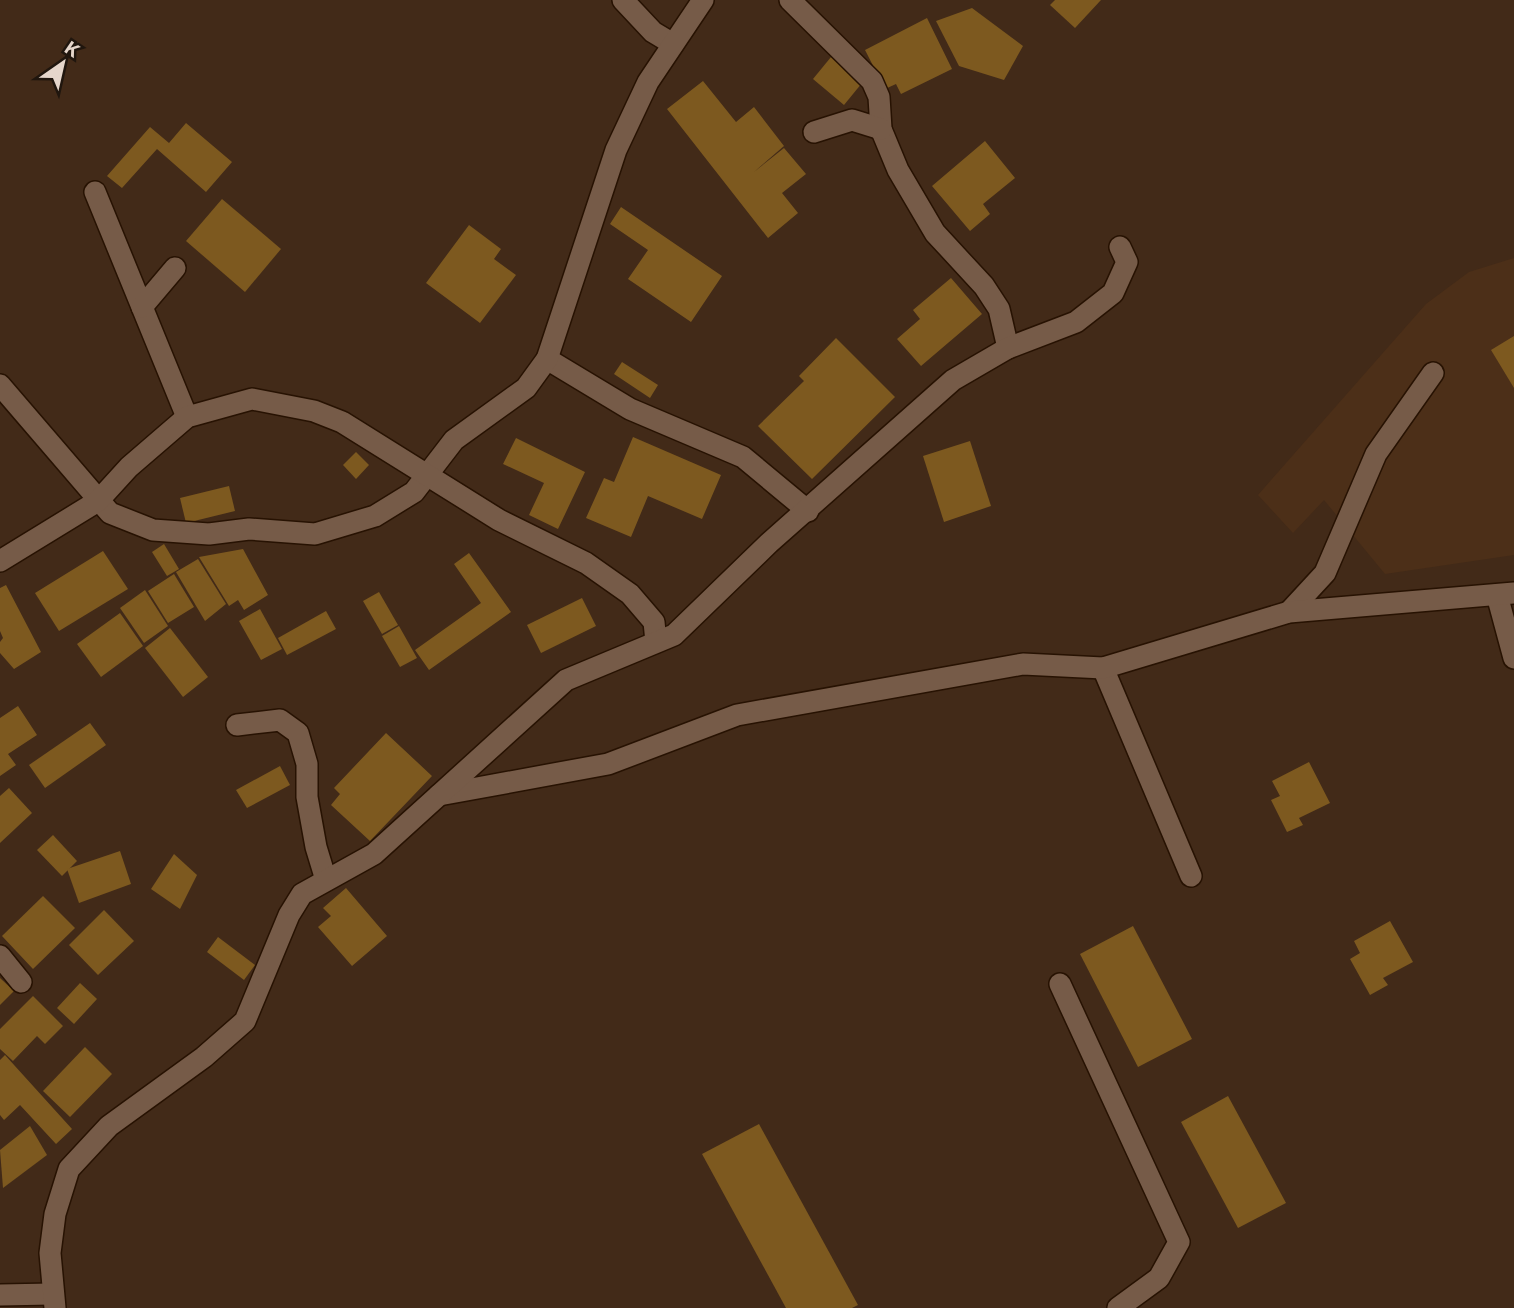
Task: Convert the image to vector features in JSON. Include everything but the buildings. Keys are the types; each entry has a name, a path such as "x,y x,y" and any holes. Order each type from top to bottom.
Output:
{"street":[{"path":"623,0 653,32 673,44"},
{"path":"0,384 110,513 153,530 209,534 249,529 315,534 375,516 414,492 454,440 526,388 547,359 616,150 648,82 703,0"},
{"path":"790,0 872,81 879,97 881,129 898,170 935,233 984,286 999,309 1008,348"},
{"path":"814,132 852,120 881,129"},
{"path":"95,192 187,417"},
{"path":"0,1295 53,1301 50,1253 55,1214 69,1169 109,1126 204,1057 245,1021 289,915 302,894 374,854 566,680 674,635 769,543 953,380 1008,348 1076,322 1113,293 1127,262 1120,247"},
{"path":"142,307 176,268"},
{"path":"547,359 630,409 743,457 808,511"},
{"path":"1289,612 1325,573 1376,454 1433,373"},
{"path":"0,561 98,501 129,467 187,417 252,400 314,411 342,422 499,520 586,563 630,594 654,622 656,642"},
{"path":"439,795 608,764 737,715 1023,664 1103,668 1289,612 1506,594 1514,658"},
{"path":"1103,668 1191,876"},
{"path":"237,725 280,720 298,733 307,764 307,797 316,847 326,880"},
{"path":"0,956 21,982"},
{"path":"1060,984 1180,1242 1159,1278 1118,1308"}],"shaded area":[{"path":"1514,258 1514,555 1385,574 1324,500 1293,533 1258,495 1426,304 1469,272"}]}
